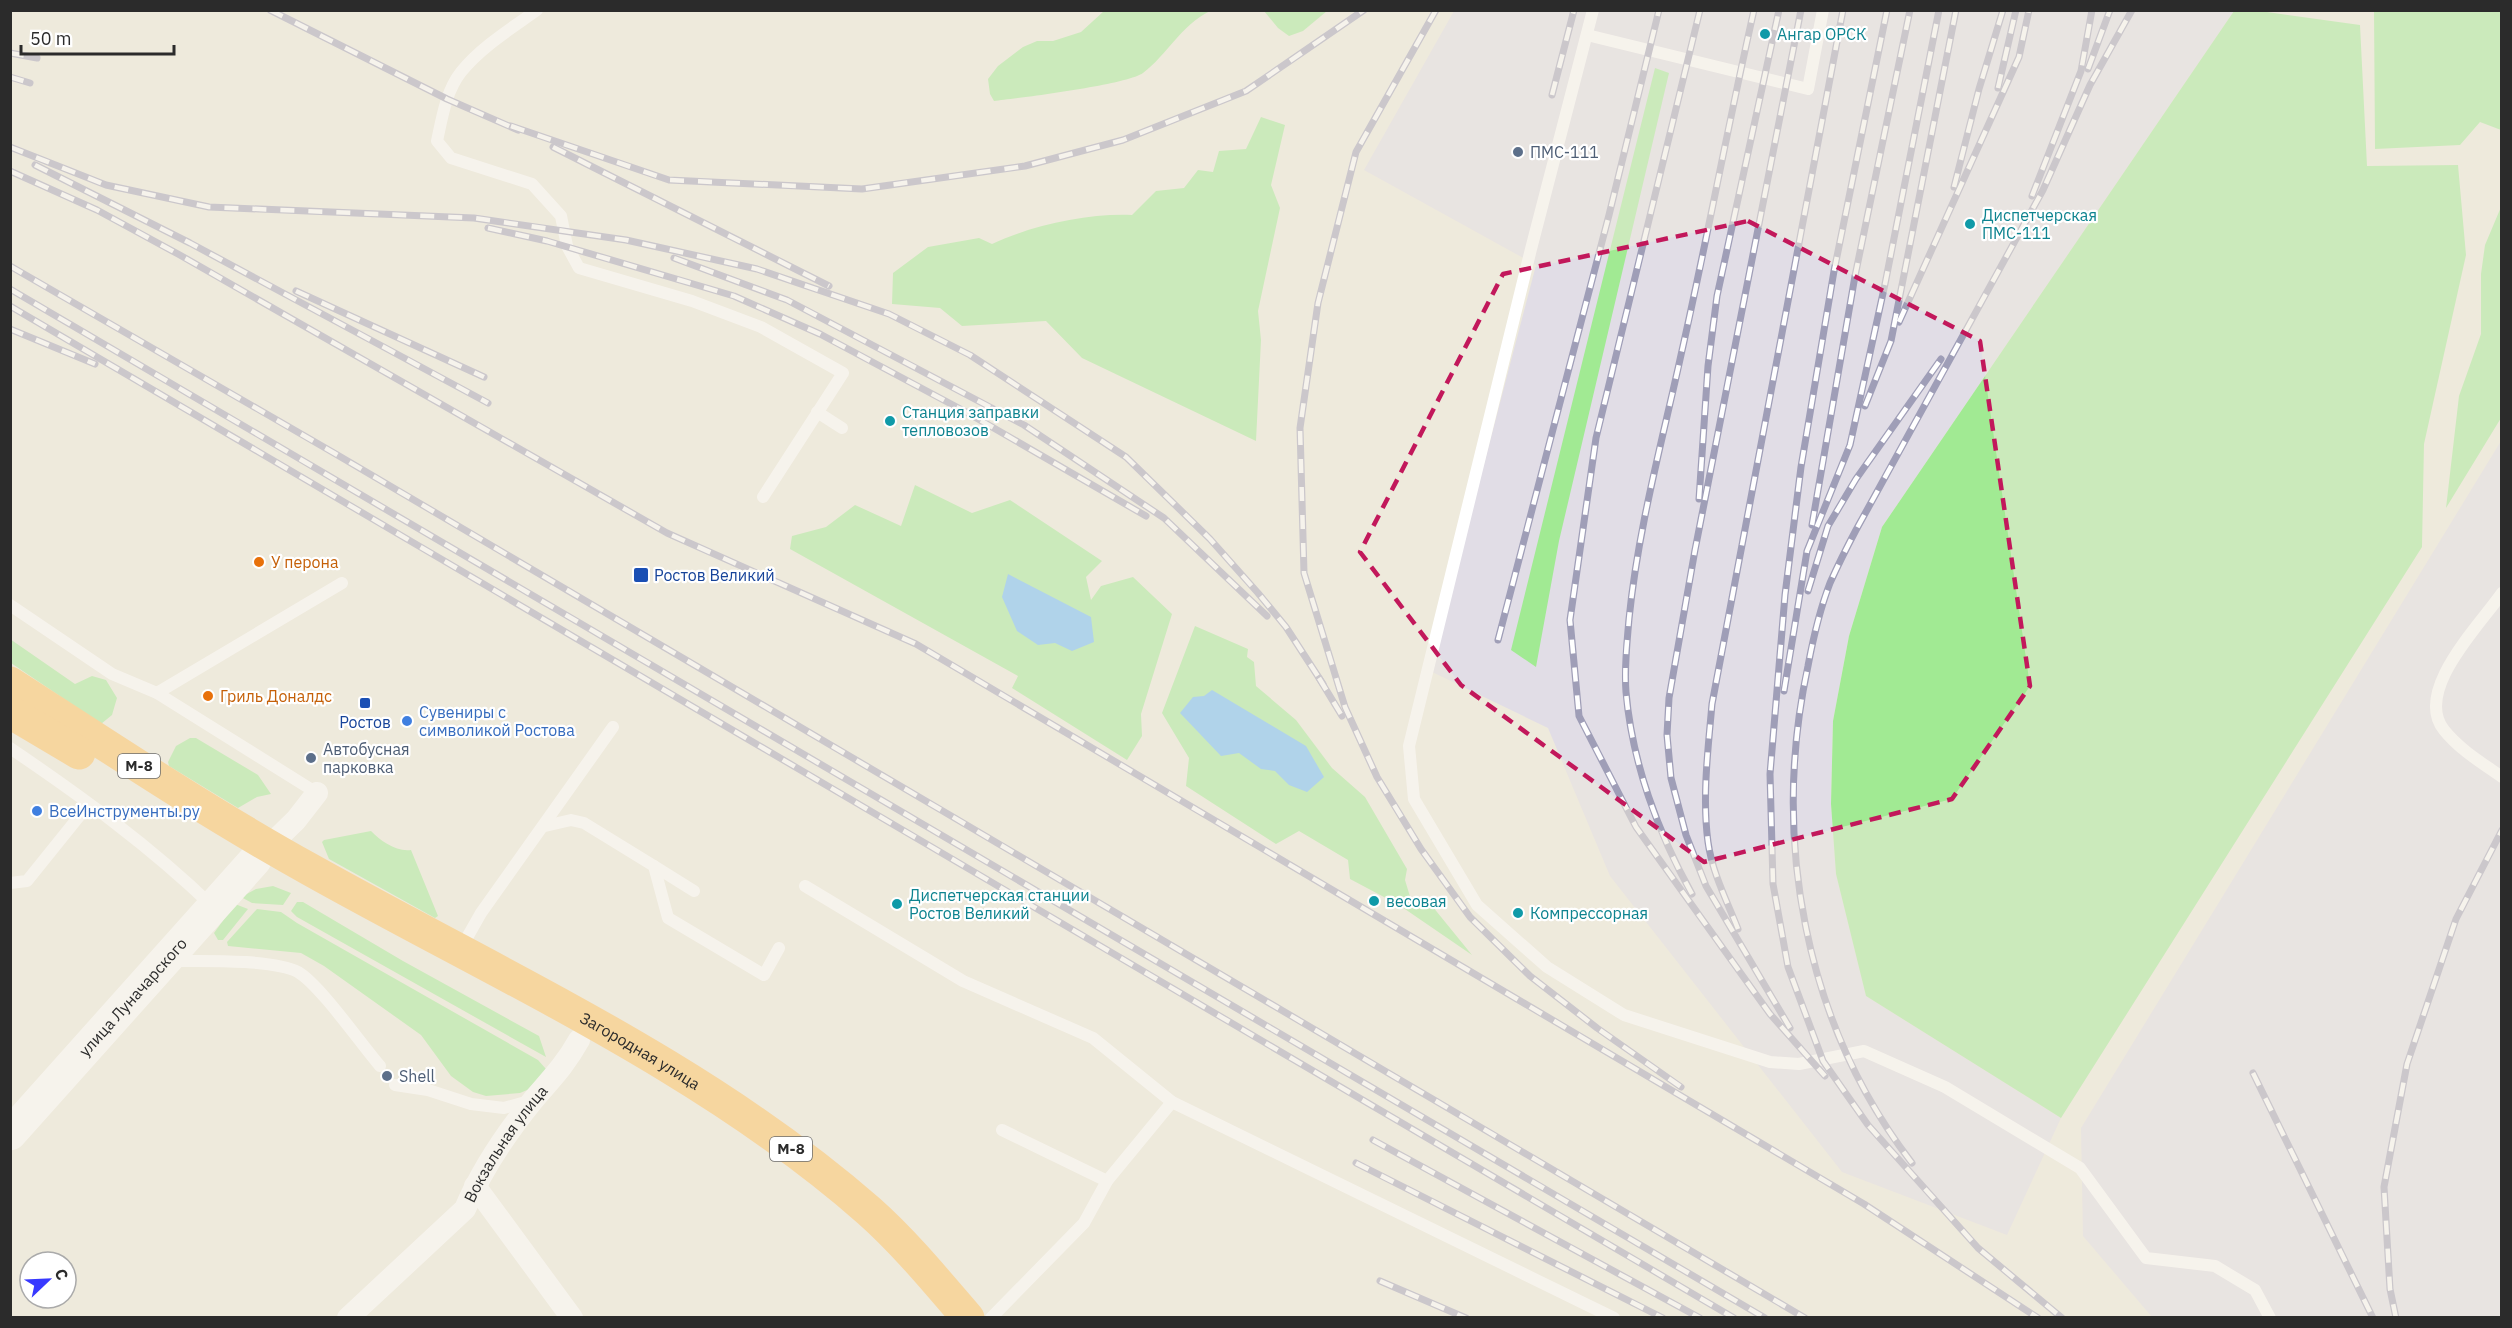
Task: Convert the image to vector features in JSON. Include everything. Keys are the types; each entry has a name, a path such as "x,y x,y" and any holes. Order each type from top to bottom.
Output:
{"highway":[{"name":"М-8","path":"10,683 262,853"},
{"name":"М-8","path":"10,712 262,853"},
{"name":"Загородная улица","path":"262,853 460,951 585,1019 766,1130 869,1212 898,1239 968,1317"},
{"name":"Загородная улица","path":"262,853 680,1099 776,1161 822,1197 886,1254 942,1317"}],"street":[{"path":"262,853 296,820 317,793"},
{"name":"улица Луначарского","path":"10,1134 212,906 262,853"},
{"name":"Вокзальная улица","path":"348,1317 465,1209 475,1186 533,1100 562,1069 579,1040"},
{"path":"475,1186 572,1317"}],"lane":[{"path":"537,10 498,38 461,72 447,99 437,141 451,158 532,184 561,216 567,246 579,268 692,301 761,327 843,373 763,497"},
{"path":"1593,10 1531,249 1408,746 1414,799 1477,905 1547,967 1624,1015 1770,1062 1799,1064 1864,1051 1945,1087 2080,1168 2146,1258 2215,1266 2255,1290 2270,1317"},
{"path":"1587,35 1808,89 1823,10"},
{"path":"817,412 842,428"},
{"path":"157,693 342,583"},
{"path":"2502,593 2450,666 2436,691 2434,705 2443,729 2464,750 2502,777"},
{"path":"10,605 112,674 157,693 317,793"},
{"path":"460,951 481,913 545,826 613,727"},
{"path":"10,748 89,804 186,882 212,906"},
{"path":"10,883 27,881 89,804"},
{"path":"545,826 571,820 584,823 694,891"},
{"path":"654,866 668,918 764,975 779,948"},
{"path":"805,886 963,981 1093,1038 1172,1102 1614,1317"},
{"path":"163,961 272,965 297,972 318,990 380,1066"},
{"path":"395,1085 428,1090 471,1104 504,1108 533,1100"},
{"path":"991,1317 1084,1223 1107,1181 1172,1102"},
{"path":"1002,1130 1107,1181"}],"highlighted area":[{"path":"1748,221 1980,341 2030,686 1952,799 1704,862 1461,685 1360,552 1503,274"}],"shaded area":[{"path":"1454,11 2234,11 1882,527 1849,636 1833,721 1831,803 1836,874 1866,996 2061,1118 2007,1235 1842,1172 1610,876 1548,728 1430,671 1536,265 1364,170"},
{"path":"2501,441 2501,1317 2152,1317 2083,1236 2081,1128"}],"green space":[{"path":"1104,11 1210,11 1190,24 1152,66 1133,78 1072,90 994,101 990,94 988,79 998,66 1023,47 1037,41 1053,41 1081,32"},
{"path":"1264,11 1327,11 1303,31 1289,36 1278,28"},
{"path":"2234,11 2260,11 2360,25 2367,166 2458,165 2466,255 2424,444 2422,547 2061,1118 1866,996 1836,874 1831,804 1833,721 1849,636 1882,527"},
{"path":"2374,11 2501,11 2501,130 2480,122 2460,145 2375,149"},
{"path":"1655,68 1669,73 1559,541 1536,667 1511,650"},
{"path":"1261,117 1285,125 1271,185 1280,208 1258,311 1261,340 1256,441 1082,358 1046,321 962,326 940,308 892,304 893,273 928,247 979,238 992,244 1025,231 1079,218 1132,215 1156,191 1184,188 1198,170 1213,172 1219,151 1246,149"},
{"path":"2501,207 2501,418 2446,508 2459,396 2481,334 2481,274 2485,245"},
{"path":"915,485 972,513 1010,500 1102,561 1086,577 1091,600 1101,586 1133,577 1172,614 1141,714 1142,736 1127,760 1012,688 1018,676 790,549 792,536 826,527 855,505 901,526"},
{"path":"1195,626 1248,649 1247,657 1254,662 1256,686 1296,720 1332,768 1365,797 1407,869 1405,880 1412,903 1424,896 1472,955 1399,905 1350,879 1348,860 1299,831 1276,844 1186,786 1189,758 1162,713"},
{"path":"10,639 75,684 92,676 106,680 117,698 112,715 101,724 11,663"},
{"path":"190,738 196,738 258,775 271,794 257,797 238,808 169,766 168,762 176,746"},
{"path":"371,831 394,848 411,850 438,916 435,918 329,859 322,842 324,840"},
{"path":"273,886 291,893 283,905 252,903 241,897 256,889"},
{"path":"297,902 303,902 403,961 539,1036 546,1057 297,917 291,911"},
{"path":"235,904 248,909 223,940 218,940 214,933"},
{"path":"257,909 281,912 538,1060 546,1069 532,1088 520,1093 486,1096 473,1092 451,1076 421,1035 324,966 301,953 228,946 227,942"}],"water":[{"path":"1008,574 1091,617 1094,642 1072,651 1055,643 1038,645 1017,631 1002,597"},
{"path":"1212,690 1306,746 1324,777 1307,792 1289,785 1275,771 1261,769 1239,753 1221,756 1180,713 1193,697 1204,696"}],"railway":[{"path":"270,10 447,99 518,130"},
{"path":"511,126 669,180 862,189 1025,166 1123,140 1246,91 1364,10"},
{"path":"1436,10 1356,152 1318,303 1300,428 1304,573 1345,707 1377,777 1421,849 1470,917 1530,976 1597,1028 1681,1087"},
{"path":"1552,95 1574,10"},
{"path":"1498,640 1609,215 1659,10"},
{"path":"1700,10 1596,438 1570,620 1579,716 1636,827 1770,1014 1825,1076"},
{"path":"1692,894 1668,847 1641,771 1629,718 1625,683 1626,655 1633,585 1644,519 1691,312 1754,10"},
{"path":"1699,499 1708,366 1717,296 1779,10"},
{"path":"1790,1028 1706,886 1686,835 1671,778 1667,735 1669,698 1695,550 1801,10"},
{"path":"1738,929 1716,875 1706,825 1707,756 1712,704 1843,10"},
{"path":"1887,10 1834,271 1801,467 1785,595 1770,774 1773,884 1788,967 1823,1061 1868,1125 1978,1248 2062,1318"},
{"path":"1812,525 1855,276 1910,10"},
{"path":"1784,691 1807,551 1850,445 1885,284 1939,10"},
{"path":"1865,406 1891,341 1956,10"},
{"path":"1954,187 1979,89 2003,10"},
{"path":"1998,88 2016,10"},
{"path":"1899,322 2019,57 2029,10"},
{"path":"2032,196 2081,71 2092,10"},
{"path":"2088,69 2110,10"},
{"path":"1912,1163 1875,1108 1845,1050 1822,989 1806,926 1796,861 1793,796 1797,731 1808,666 1823,603 1843,556 2043,190 2090,85 2132,10"},
{"path":"10,53 37,58"},
{"path":"10,77 30,83"},
{"path":"10,147 106,185 209,207 474,218 626,240 757,269 889,314 970,355 1126,457 1210,539 1258,593 1286,627 1323,684"},
{"path":"553,147 829,286"},
{"path":"35,165 190,243 488,403"},
{"path":"10,171 97,210 178,254 667,533 916,644 1864,1204 2038,1318"},
{"path":"488,228 547,241 734,296 820,334 966,412 1146,516"},
{"path":"674,258 787,300 1024,425 1164,518 1267,616"},
{"path":"10,266 334,453 1805,1318"},
{"path":"10,289 1765,1318"},
{"path":"296,291 484,377"},
{"path":"10,306 1734,1318"},
{"path":"10,329 95,364"},
{"path":"1808,591 1828,526 1856,479 1941,359"},
{"path":"1319,678 1342,716"},
{"path":"2396,1318 2390,1289 2384,1187 2407,1064 2456,919 2502,830"},
{"path":"2253,1073 2373,1318"},
{"path":"1373,1140 1700,1318"},
{"path":"1356,1163 1663,1318"},
{"path":"1380,1281 1466,1318"}],"place":[{"name":"Ангар ОРСК","path":"1765,34"},
{"name":"ПМС-111","path":"1518,152"},
{"name":"Диспетчерская ПМС-111","path":"1970,224"},
{"name":"Станция заправки тепловозов","path":"890,421"},
{"name":"У перона","path":"259,562"},
{"name":"Ростов Великий","path":"641,575"},
{"name":"Гриль Доналдс","path":"208,696"},
{"name":"Ростов","path":"365,703"},
{"name":"Сувениры с символикой Ростова","path":"407,721"},
{"name":"Автобусная парковка","path":"311,758"},
{"name":"ВсеИнструменты.ру","path":"37,811"},
{"name":"весовая","path":"1374,901"},
{"name":"Диспетчерская станции Ростов Великий","path":"897,904"},
{"name":"Компрессорная","path":"1518,913"},
{"name":"Shell","path":"387,1076"}]}
